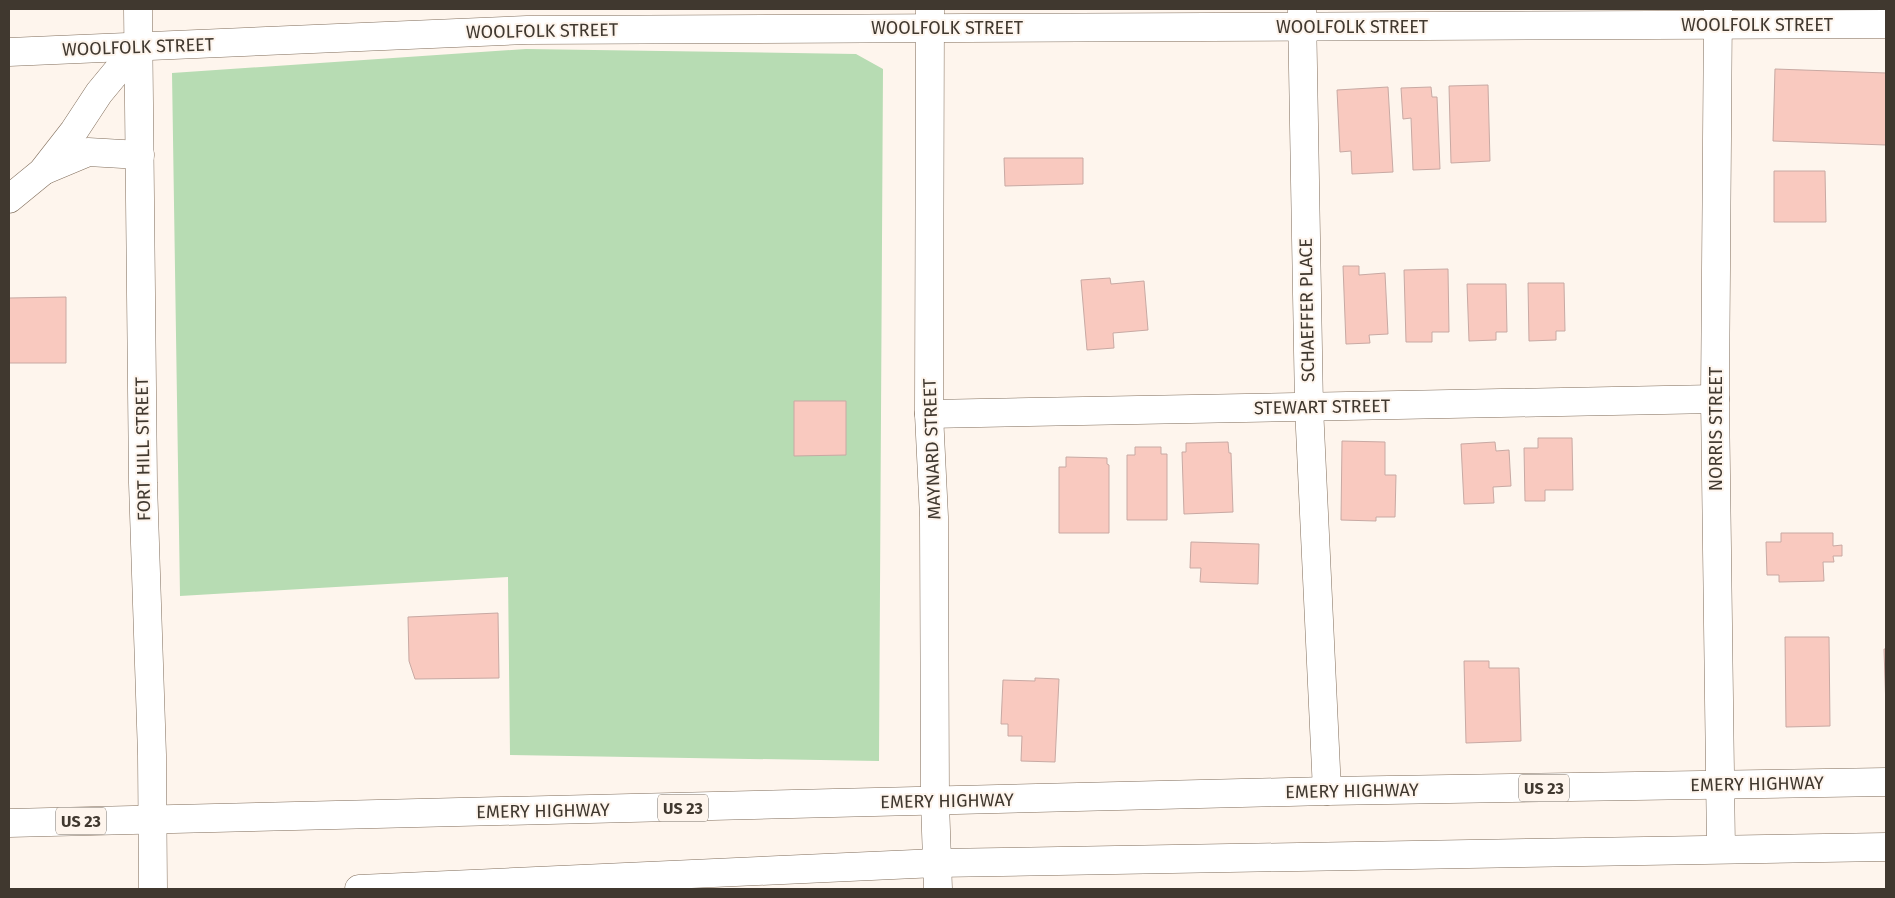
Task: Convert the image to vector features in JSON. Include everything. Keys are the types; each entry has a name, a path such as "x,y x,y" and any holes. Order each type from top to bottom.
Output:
{"main road":[{"name":"FORT HILL STREET","path":"138,9 143,483 154,889"},
{"name":"WOOLFOLK STREET","path":"9,52 137,47 527,20 1718,17 1886,24"},
{"name":"NORRIS STREET","path":"1718,17 1715,399 1721,849"},
{"name":"MAYNARD STREET","path":"930,18 930,414 934,518 935,802 938,876"},
{"name":"SCHAEFFER PLACE","path":"1302,18 1309,407 1327,791"},
{"path":"9,199 42,172 74,131 98,93 137,47"},
{"path":"42,172 88,152 140,155"},
{"name":"STEWART STREET","path":"930,414 1715,399"},
{"name":"EMERY HIGHWAY","path":"9,823 1327,791 1886,782"},
{"path":"359,889 938,876 1721,849 1886,847"}],"green space":[{"path":"526,49 856,54 883,69 879,761 510,755 508,577 180,596 172,73"}],"building":[{"path":"1775,69 1886,73 1886,145 1773,141"},
{"path":"1488,85 1490,161 1451,163 1449,86"},
{"path":"1388,87 1393,172 1352,174 1351,151 1340,152 1337,90"},
{"path":"1431,87 1432,97 1437,97 1440,169 1413,170 1411,118 1403,119 1401,88"},
{"path":"1004,158 1083,158 1083,184 1005,186"},
{"path":"1774,171 1825,171 1826,222 1774,222"},
{"path":"1343,266 1359,266 1359,275 1385,273 1388,334 1369,335 1370,343 1346,344"},
{"path":"1448,269 1449,332 1432,332 1432,342 1406,342 1404,270"},
{"path":"1110,278 1111,284 1144,281 1148,330 1113,333 1114,348 1087,350 1081,280"},
{"path":"1528,283 1564,283 1565,331 1556,331 1556,340 1529,341"},
{"path":"1467,284 1506,284 1507,332 1496,332 1496,340 1469,341"},
{"path":"66,297 66,363 9,363 9,298"},
{"path":"794,401 846,401 846,455 794,456"},
{"path":"1538,438 1572,438 1573,490 1545,490 1545,501 1525,501 1524,448 1538,448"},
{"path":"1342,441 1385,442 1385,475 1396,475 1395,517 1376,517 1376,521 1341,520"},
{"path":"1228,442 1229,453 1231,453 1233,512 1184,514 1182,452 1186,452 1186,443"},
{"path":"1495,442 1496,451 1509,450 1511,486 1493,487 1494,503 1464,504 1461,444"},
{"path":"1135,447 1161,447 1161,454 1167,454 1167,520 1127,520 1127,455 1135,455"},
{"path":"1066,457 1107,458 1107,464 1109,465 1109,533 1059,533 1059,467 1066,467"},
{"path":"1781,533 1833,533 1833,546 1842,545 1842,556 1833,556 1834,562 1823,562 1824,581 1779,582 1779,575 1767,575 1766,542 1781,542"},
{"path":"1191,542 1259,544 1258,584 1200,582 1201,568 1190,568"},
{"path":"498,613 499,678 415,679 409,661 408,617"},
{"path":"1785,637 1829,637 1830,726 1786,727"},
{"path":"1884,649 1886,649 1886,709"},
{"path":"1464,661 1489,661 1489,668 1519,668 1521,741 1466,743"},
{"path":"1035,678 1059,679 1055,762 1021,761 1022,736 1008,736 1008,724 1001,724 1003,680 1035,681"}]}
